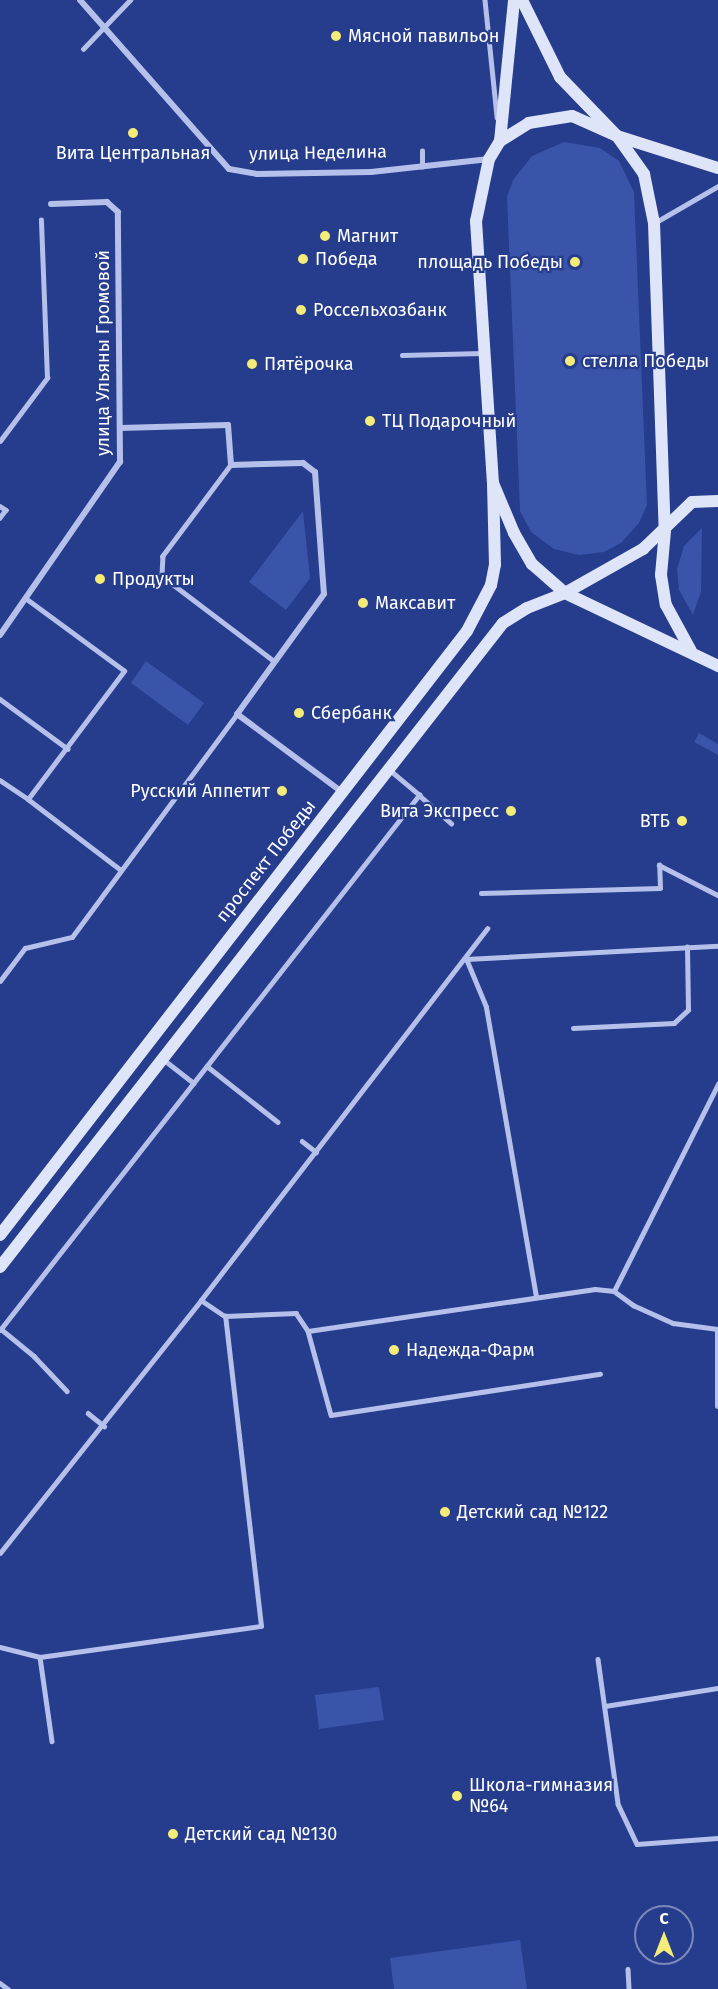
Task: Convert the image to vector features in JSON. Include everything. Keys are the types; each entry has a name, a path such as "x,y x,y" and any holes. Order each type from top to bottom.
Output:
{"main road":[{"path":"514,0 500,141 489,159 476,221 493,483 532,564 565,594 691,651 718,666"},
{"path":"522,0 560,77 616,136 644,174 654,223 665,531 661,574 666,605 691,651"},
{"path":"500,141 529,123 572,116 616,136 713,166"},
{"name":"проспект Победы","path":"1,1230 467,631 484,601 495,565 493,483"},
{"path":"0,1267 390,771 503,623 527,608 565,594 643,549 665,531 692,502 718,501"}],"street":[{"name":"улица Неделина","path":"80,0 229,170 257,174 422,167 489,159"},
{"name":"улица Ульяны Громовой","path":"0,635 120,462 118,212 107,202 51,204"},
{"path":"120,428 228,425 231,465 303,463 315,472 324,594 237,714 342,792"},
{"path":"718,1330 718,1406"}],"lane":[{"path":"83,49 130,0"},
{"path":"485,0 500,141"},
{"path":"422,151 422,167"},
{"path":"654,223 718,186"},
{"path":"0,441 47,378 41,220"},
{"path":"402,355 485,353"},
{"path":"231,465 163,556 162,576 274,661"},
{"path":"0,506 6,510 0,518"},
{"path":"26,599 124,671 68,749 28,799"},
{"path":"0,699 68,749"},
{"path":"0,981 25,948 72,937 237,714"},
{"path":"390,771 451,823"},
{"path":"0,780 121,870"},
{"path":"67,1391 34,1356 0,1330 419,795"},
{"path":"481,893 660,888 659,865 718,895"},
{"path":"0,1553 104,1426 487,928"},
{"path":"466,958 718,946"},
{"path":"573,1029 674,1023 688,1010 687,947"},
{"path":"466,958 486,1007 536,1298"},
{"path":"163,1059 194,1083"},
{"path":"207,1066 278,1122"},
{"path":"614,1291 718,1084"},
{"path":"302,1141 316,1152"},
{"path":"308,1330 595,1289 614,1291 633,1305 673,1323 718,1330"},
{"path":"201,1300 225,1316 296,1313 308,1330 331,1415 600,1374"},
{"path":"0,1647 40,1657 261,1626 225,1316"},
{"path":"88,1413 104,1426"},
{"path":"40,1657 52,1741"},
{"path":"598,1659 618,1804 638,1844 718,1838"},
{"path":"605,1706 718,1688"},
{"path":"628,1969 629,1989"},
{"path":"0,1983 8,1989"}],"shaded area":[{"path":"564,142 600,148 619,161 634,192 647,505 639,523 621,543 604,552 579,555 554,549 531,532 520,511 507,197 513,180 532,156"},
{"path":"303,511 310,578 286,610 249,582"},
{"path":"702,528 701,592 693,615 679,590 677,569 684,546"},
{"path":"146,661 204,703 188,725 131,683"},
{"path":"699,733 718,744 718,755 694,742"},
{"path":"379,1687 384,1720 319,1729 315,1695"},
{"path":"520,1940 527,1989 394,1989 390,1958"}],"place":[{"name":"Мясной павильон","path":"336,36"},
{"name":"Вита Центральная","path":"133,133"},
{"name":"Магнит","path":"325,236"},
{"name":"Победа","path":"303,259"},
{"name":"площадь Победы","path":"575,262"},
{"name":"Россельхозбанк","path":"301,310"},
{"name":"стелла Победы","path":"570,361"},
{"name":"Пятёрочка","path":"252,364"},
{"name":"ТЦ Подарочный","path":"370,421"},
{"name":"Продукты","path":"100,579"},
{"name":"Максавит","path":"363,603"},
{"name":"Сбербанк","path":"299,713"},
{"name":"Русский Аппетит","path":"282,791"},
{"name":"Вита Экспресс","path":"511,811"},
{"name":"ВТБ","path":"682,821"},
{"name":"Надежда-Фарм","path":"394,1350"},
{"name":"Детский сад №122","path":"445,1512"},
{"name":"Школа-гимназия №64","path":"457,1796"},
{"name":"Детский сад №130","path":"173,1834"}]}
